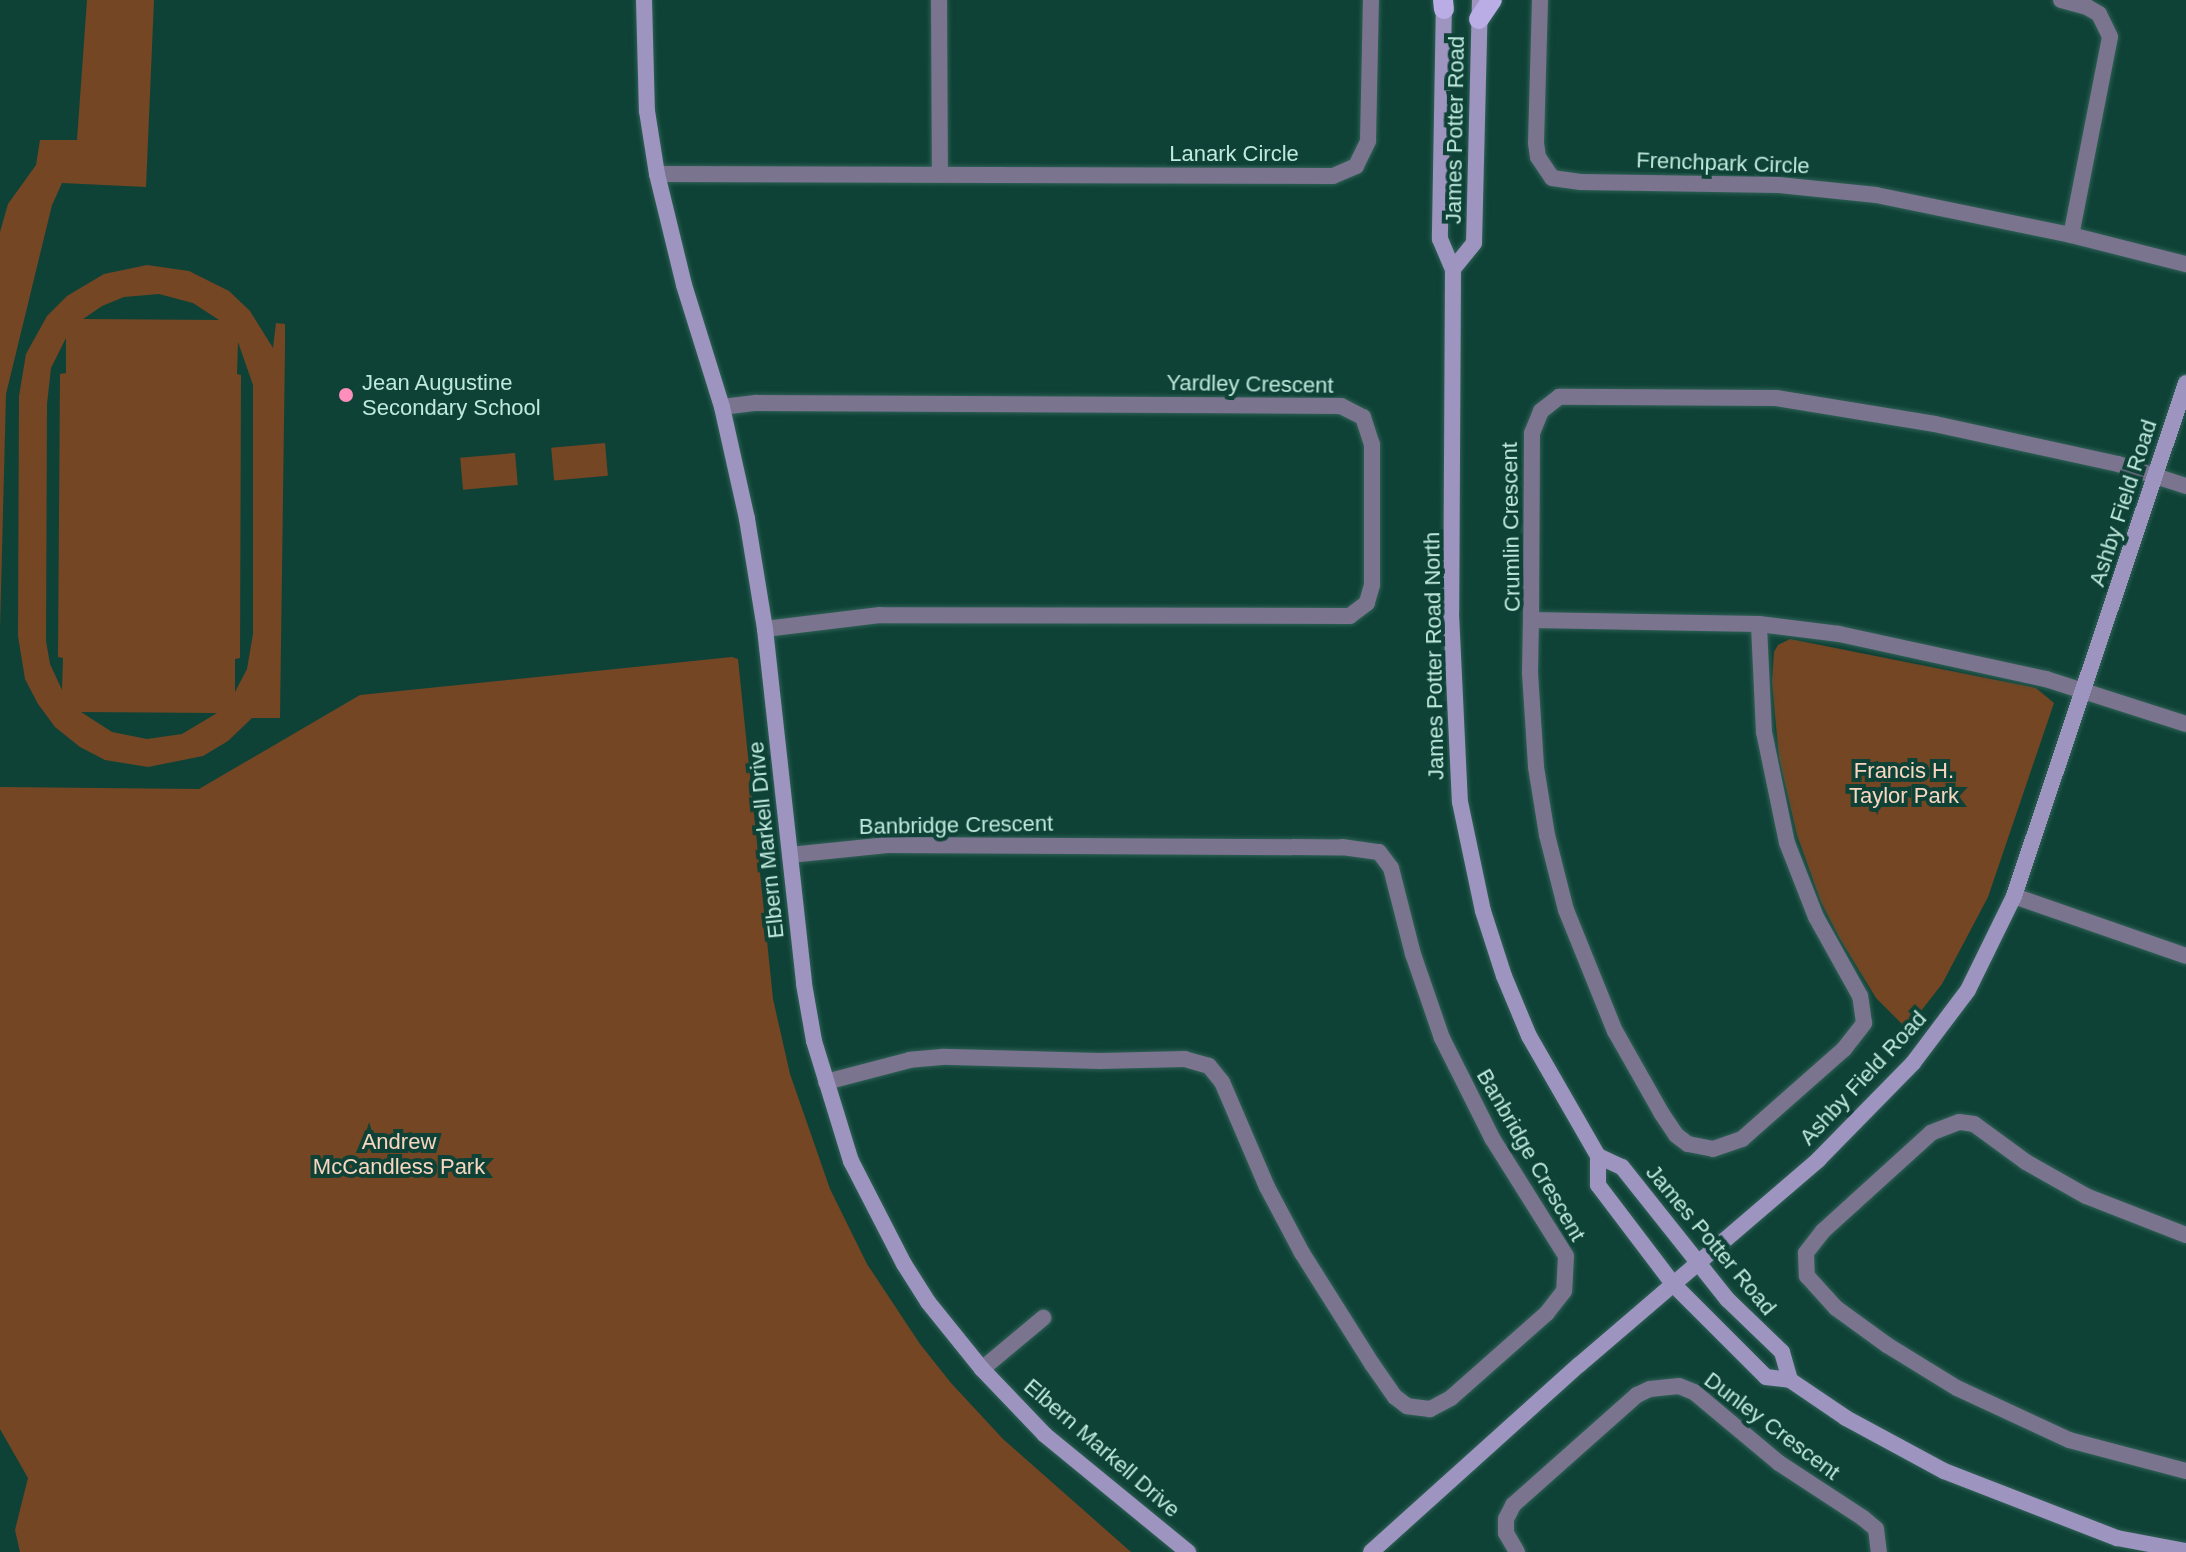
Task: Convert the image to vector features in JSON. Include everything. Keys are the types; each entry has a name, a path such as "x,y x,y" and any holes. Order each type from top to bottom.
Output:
{"main road":[{"path":"1479,9 1492,0"}],"street":[{"name":"Elbern Markell Drive","path":"644,0 647,111 657,174 684,285 722,407 747,519 765,629 804,984 826,1082 851,1161 884,1230 928,1302 982,1369 1045,1435 1188,1552"},
{"path":"939,0 940,174"},
{"name":"Lanark Circle","path":"657,174 1333,176 1345,172 1364,156 1368,141 1371,0"},
{"name":"Frenchpark Circle","path":"1540,0 1536,143 1538,157 1552,178 1821,188 1876,195 2071,235 2186,264"},
{"path":"2061,0 2087,7 2099,14 2110,37 2071,235"},
{"name":"James Potter Road","path":"1444,3 1440,239 1453,269 1474,243 1479,9"},
{"name":"James Potter Road North","path":"1453,269 1451,613 1460,802 1483,911 1504,976 1529,1036 1598,1156"},
{"name":"Ashby Field Road","path":"1371,1552 1819,1159 1913,1063 1968,990 2014,896 2186,383"},
{"name":"Crumlin Crescent","path":"2156,477 2118,464 1827,404 1693,396 1559,397 1541,411 1532,433 1531,620 1759,624 1839,634 2084,690 2186,724"},
{"name":"Yardley Crescent","path":"722,407 756,403 1341,406 1363,417 1372,444 1372,585 1367,603 1350,616 880,615 765,629"},
{"path":"2156,477 2186,486"},
{"path":"1531,620 1532,720 1540,794 1566,910 1615,1031 1662,1114 1676,1135 1688,1144 1713,1149 1742,1139 1844,1049 1864,1023 1860,996 1816,917 1787,843 1764,732 1759,624"},
{"name":"Banbridge Crescent","path":"790,855 887,845 1342,847 1379,852 1391,868 1413,954 1442,1038 1492,1138 1566,1256 1564,1291 1547,1313 1451,1398 1430,1409 1407,1406 1395,1397 1372,1364 1302,1253 1267,1187 1222,1082 1209,1066 1185,1059 1100,1061 942,1057 910,1060 826,1082"},
{"path":"2014,896 2186,956"},
{"path":"2186,1235 2086,1196 2026,1162 1974,1124 1959,1122 1931,1133 1823,1231 1806,1253 1807,1276 1836,1308 1887,1345 1957,1388 2069,1440 2186,1471"},
{"path":"1598,1156 1598,1185 1674,1285 1766,1377 1790,1380 1846,1418 1944,1471 2117,1538 2186,1551"},
{"name":"James Potter Road","path":"1598,1156 1622,1167 1727,1299 1782,1352 1790,1380"},
{"path":"982,1369 1043,1318"},
{"name":"Dunley Crescent","path":"1517,1552 1506,1533 1506,1519 1513,1505 1637,1395 1663,1386 1679,1386 1694,1392 1779,1463 1863,1518 1876,1529 1879,1552"}],"green space":[{"path":"87,0 154,0 146,187 62,183 52,205 6,394 0,629 0,232 8,204 36,165 40,140 77,140"},
{"path":"147,265 189,271 229,291 250,311 273,348 276,323 285,324 280,718 252,718 228,741 203,756 148,767 105,760 80,747 55,727 25,679 18,636 19,396 26,354 47,316 67,296 104,274","holes":["159,294 193,303 219,320 83,319 102,306 124,297","66,338 66,373 60,374 58,657 63,658 62,690 50,664 46,641 47,404 51,368","238,342 253,385 253,634 247,669 235,692 235,659 240,658 241,375 237,374","81,712 217,713 182,734 147,739 112,732"]},
{"path":"605,443 608,476 554,481 551,448"},
{"path":"515,453 518,485 463,490 460,458"},
{"name":"Francis H. Taylor Park","path":"1790,639 2036,688 2054,703 1988,897 1942,984 1907,1029 1876,998 1840,939 1821,902 1797,835 1779,758 1772,682 1774,652 1778,645"},
{"name":"Andrew McCandless Park","path":"732,657 738,659 773,999 790,1074 830,1189 867,1264 920,1344 951,1383 1003,1439 1131,1552 20,1552 15,1530 28,1478 0,1429 0,787 199,789 360,695"}],"place":[{"name":"Jean Augustine Secondary School","path":"346,395"}]}
